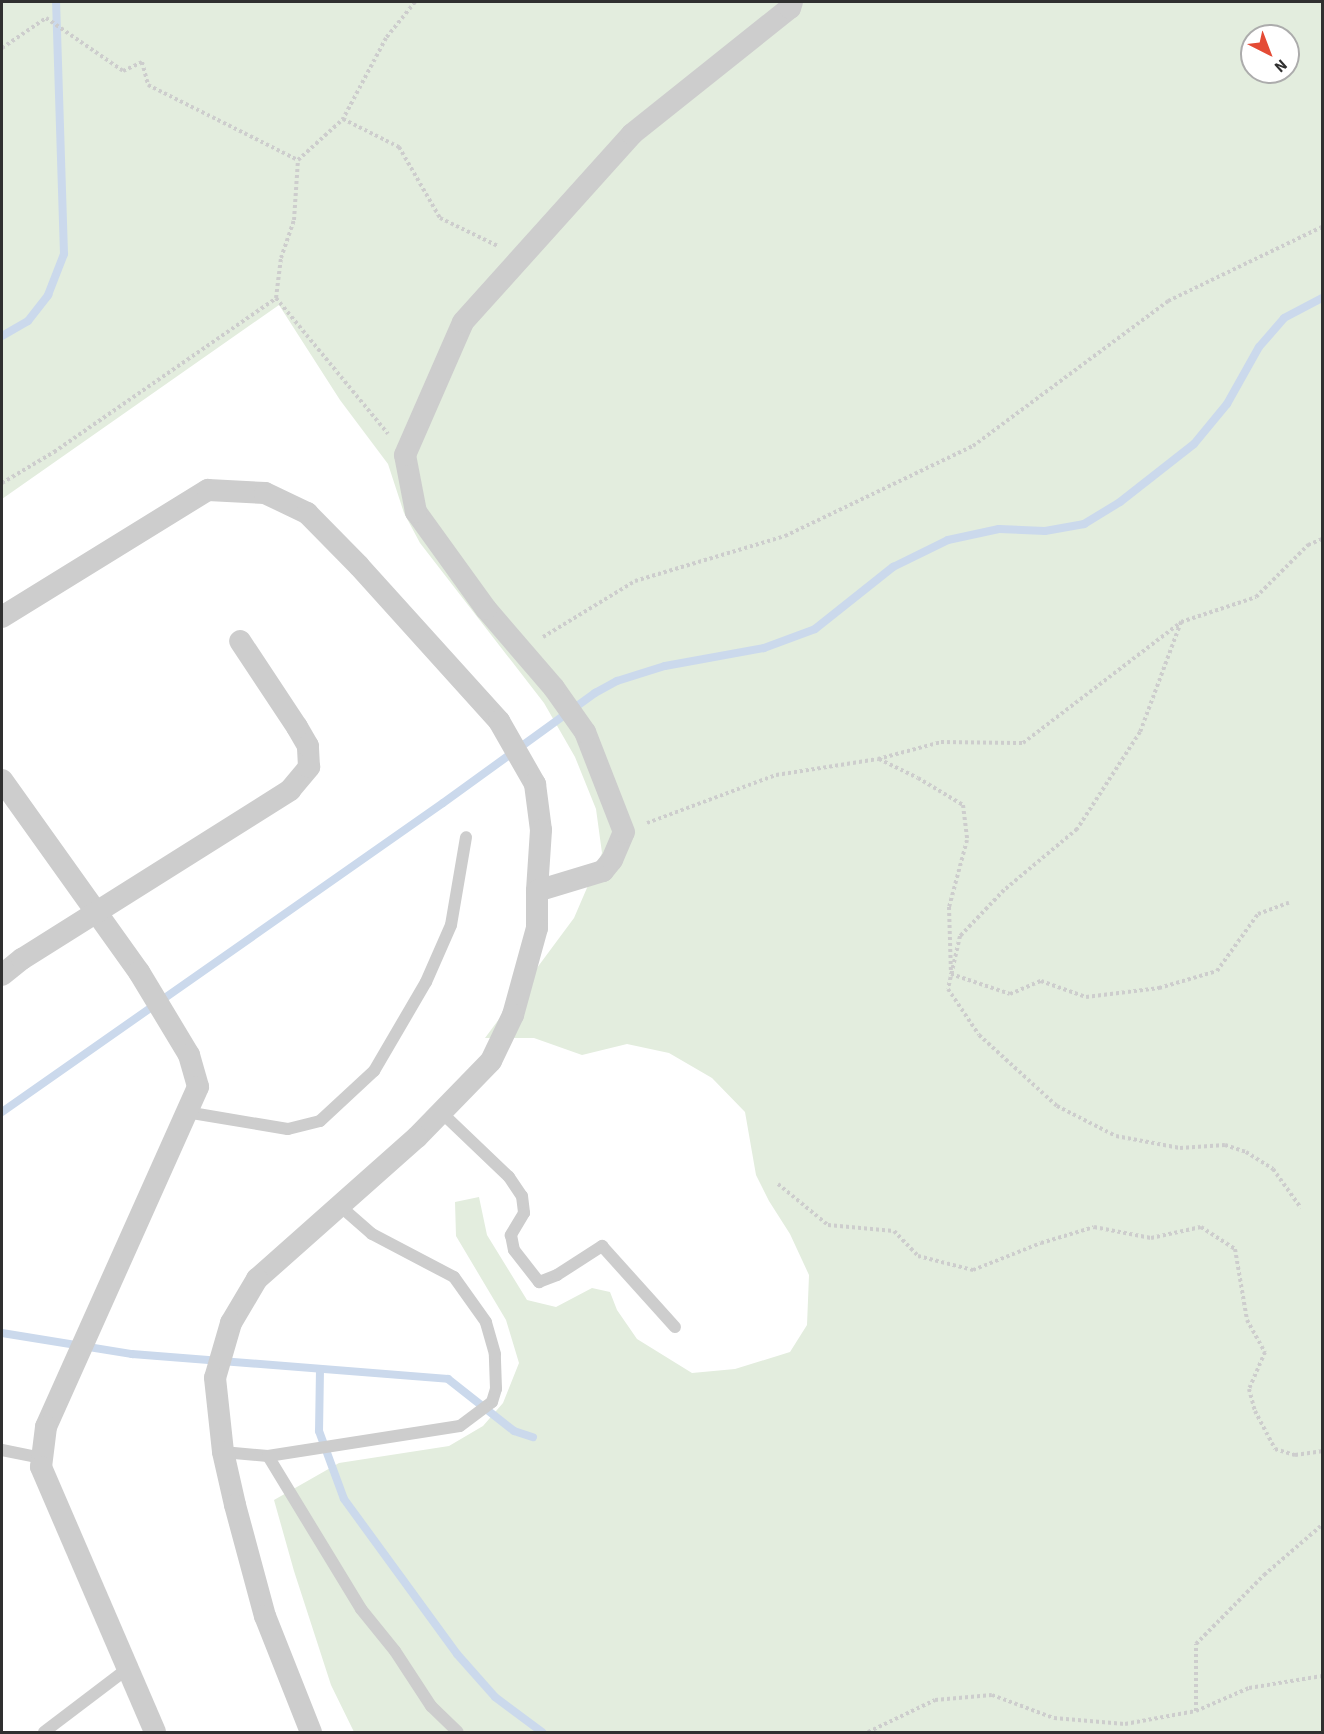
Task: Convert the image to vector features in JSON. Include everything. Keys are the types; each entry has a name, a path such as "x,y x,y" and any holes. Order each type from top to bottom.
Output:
{"street":[{"path":"537,891 603,872 612,860 624,832 585,732 554,688 486,609 416,512 405,455 463,322 632,134 790,8 792,2"},
{"path":"2,617 208,489 265,493 307,513 359,566 502,727 535,784 541,830 537,928 513,1015 491,1060 442,1113 341,1207 257,1279 231,1323 216,1374 223,1452 265,1616 311,1732"},
{"path":"2,975 96,912 290,790 309,767 308,746 240,641"},
{"path":"2,780 139,972 189,1054 198,1087 46,1427 41,1467 155,1732"}],"lane":[{"path":"186,1112 288,1129 320,1121 374,1071 426,982 451,925 466,837"},
{"path":"442,1113 509,1177 522,1196 524,1213 511,1235 514,1250 539,1282 557,1275 602,1246 675,1327"},
{"path":"223,1452 268,1456 460,1426 492,1402 496,1389 495,1354 486,1322 467,1293 454,1277 372,1234 341,1207"},
{"path":"2,1450 42,1458"},
{"path":"268,1456 361,1609 395,1652 431,1706 458,1732"},
{"path":"44,1732 127,1669"}],"path":[{"path":"405,455 276,298 281,258 294,220 298,160 343,119 386,38 415,2"},
{"path":"2,48 46,18 123,71 142,62 148,85 298,160"},
{"path":"343,119 399,147 440,218 522,258"},
{"path":"522,650 635,581 785,536 973,446 1168,301 1323,227"},
{"path":"2,483 54,452 276,298"},
{"path":"624,832 776,775 878,759 941,742 1023,743 1181,622 1256,597 1308,545 1323,539"},
{"path":"1181,622 1140,732 1134,742 1077,829 1004,890 960,936 948,989 979,1035 1058,1106 1116,1136 1180,1148 1225,1145 1246,1152 1273,1169 1301,1208"},
{"path":"878,759 918,778 963,805 967,840 950,908 951,974"},
{"path":"951,974 1010,994 1041,981 1086,997 1159,988 1216,971 1258,914 1289,903"},
{"path":"778,1184 828,1225 894,1231 918,1256 973,1270 1041,1243 1094,1227 1151,1238 1201,1227 1235,1249 1247,1320 1265,1352 1249,1389 1255,1411 1275,1449 1295,1455 1323,1451"},
{"path":"1196,1711 1196,1644 1264,1575 1323,1525"},
{"path":"867,1732 935,1700 992,1695 1054,1718 1125,1724 1196,1711 1249,1688 1323,1676"}],"green space":[{"path":"2,2 1322,2 1322,1732 354,1732 331,1685 274,1500 339,1463 449,1446 483,1426 503,1403 519,1363 506,1320 456,1236 455,1202 479,1197 487,1235 527,1300 556,1307 592,1288 610,1292 617,1310 637,1339 692,1373 735,1369 790,1352 807,1325 809,1275 790,1234 756,1175 745,1112 712,1078 669,1053 627,1044 582,1055 534,1038 485,1038 574,918 602,853 596,809 575,757 544,703 420,543 404,513 388,464 340,400 279,305 2,499"}],"waterway":[{"path":"2,336 28,321 48,295 64,254 56,2"},
{"path":"2,1112 443,803 595,693 617,681 665,666 764,648 815,629 893,567 948,540 999,529 1045,531 1084,524 1120,502 1194,444 1227,404 1259,347 1284,318 1322,298"},
{"path":"2,1333 132,1354 448,1379 514,1431 533,1437"},
{"path":"320,1369 319,1431 344,1499 457,1654 495,1697 542,1732"}]}
